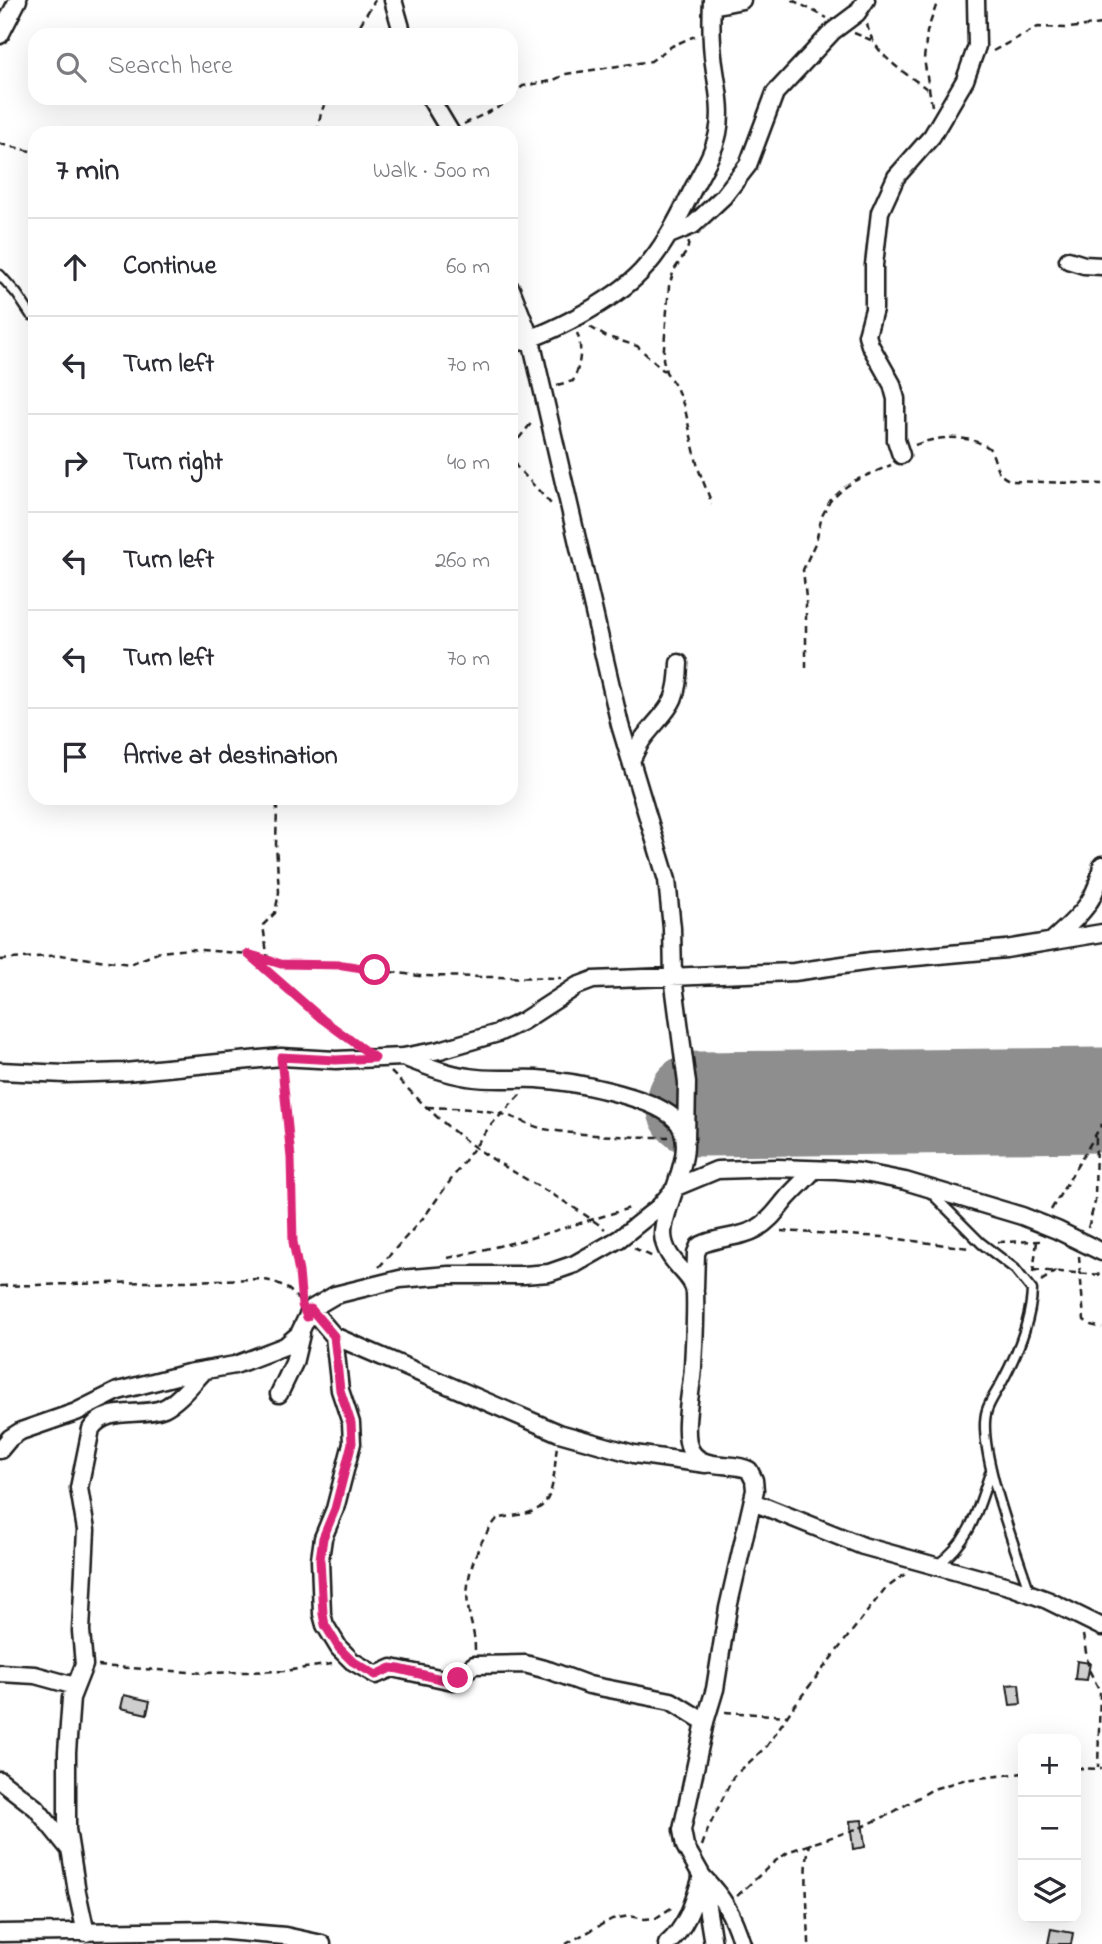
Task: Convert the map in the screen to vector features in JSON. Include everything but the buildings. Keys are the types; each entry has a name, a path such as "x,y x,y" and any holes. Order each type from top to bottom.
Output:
{"street":[{"path":"0,35 18,0"},
{"path":"393,0 401,28"},
{"path":"518,343 531,340 573,318 633,280 669,235 706,165 719,132 712,3 742,0"},
{"path":"669,235 688,228 723,197 748,165 775,93 840,25 857,13 866,0"},
{"path":"901,455 896,440 896,399 892,384 867,335 874,309 874,265 880,212 896,177 932,136 965,80 978,46 976,0"},
{"path":"436,105 453,126"},
{"path":"1068,260 1084,265 1102,266"},
{"path":"518,307 531,340 543,387 620,725 667,880 673,977 687,1083 685,1138 676,1187 668,1208 663,1234 666,1251 695,1288"},
{"path":"631,761 643,738 669,709 678,688 679,663"},
{"path":"1053,940 1091,901 1100,881 1102,865"},
{"path":"0,1071 65,1074 125,1072 281,1057 336,1060 402,1056 440,1050 498,1033 523,1021 577,986 593,980 794,972 871,961 1006,949 1102,933"},
{"path":"402,1056 441,1071 469,1077 539,1079 583,1086 653,1105 675,1118 685,1138"},
{"path":"279,1394 294,1363 296,1346 311,1309 335,1295 400,1279 550,1273 575,1264 619,1239 651,1214 676,1187 717,1170 777,1168 860,1172 925,1186 1044,1233 1084,1243 1102,1252"},
{"path":"708,1464 695,1456 687,1441 693,1367 696,1253 699,1246 714,1239 756,1229 775,1214 813,1171"},
{"path":"311,1309 334,1336 559,1433 634,1454 734,1465 750,1470 754,1480 753,1502 738,1562 715,1689 706,1717 682,1830 685,1846 702,1876 727,1906 742,1944"},
{"path":"0,1451 10,1438 21,1431 76,1412 118,1391 235,1365 285,1346 303,1328"},
{"path":"334,1336 340,1390 351,1423 352,1443 335,1509 323,1538 320,1559 325,1625 339,1648 352,1661 376,1675 391,1668 449,1681 458,1678 474,1665 525,1664 589,1685 671,1701 706,1717"},
{"path":"86,1933 70,1850 67,1752 71,1698 84,1665 81,1631 86,1530 79,1488 91,1429 106,1416 155,1411 167,1407 205,1370"},
{"path":"753,1502 863,1546 1031,1594 1102,1627"},
{"path":"0,1672 35,1675 75,1686"},
{"path":"0,1780 36,1808 70,1850"},
{"path":"667,1944 687,1918 702,1876"},
{"path":"702,1876 713,1944"},
{"path":"0,1933 215,1930 285,1936 322,1944"}],"lane":[{"path":"0,275 17,293 28,310"},
{"path":"925,1186 981,1243 1016,1269 1032,1290 1025,1330 987,1409 985,1427 991,1470 1031,1594"},
{"path":"929,1565 956,1550 964,1539 991,1470"}],"path":[{"path":"358,28 375,0"},
{"path":"792,0 840,25"},
{"path":"938,0 927,32 924,71 938,125"},
{"path":"867,22 871,40 878,50 928,90"},
{"path":"972,61 1031,29 1102,24"},
{"path":"518,90 523,86 566,74 651,61 697,33"},
{"path":"318,126 324,105"},
{"path":"464,126 502,105"},
{"path":"0,144 28,150"},
{"path":"666,372 664,341 669,286 689,245 688,228"},
{"path":"573,318 605,336 637,346 666,372 685,409 698,468 712,504"},
{"path":"543,387 568,383 573,381 577,374 580,340 573,318"},
{"path":"518,440 547,405"},
{"path":"806,668 806,598 803,570 817,541 822,516 830,500 854,481 884,470 901,455 923,442 940,438 961,438 973,440 989,448 998,472 1003,478 1012,481 1102,484"},
{"path":"518,468 555,508"},
{"path":"268,961 263,925 275,913 279,892 276,805"},
{"path":"0,960 60,955 130,964 160,952 177,950 248,954 281,964 343,965 419,976 563,978"},
{"path":"248,954 322,1019 375,1058 474,1147 619,1239 654,1257"},
{"path":"0,1286 257,1279 285,1286 302,1305 292,1230 291,1158 281,1057"},
{"path":"378,1268 424,1217 501,1113 539,1079"},
{"path":"428,1107 471,1108 501,1113 532,1126 549,1129 685,1138"},
{"path":"1033,1270 1037,1241 1044,1233 1057,1196 1102,1124"},
{"path":"1084,1243 1095,1202 1096,1134"},
{"path":"443,1259 594,1221"},
{"path":"756,1229 883,1237 990,1251"},
{"path":"981,1243 1037,1241 1044,1233"},
{"path":"1016,1269 1102,1275"},
{"path":"1032,1286 1058,1270"},
{"path":"1080,1272 1084,1320 1102,1328"},
{"path":"474,1665 475,1636 468,1596 477,1552 496,1519 538,1509 545,1503 550,1491 559,1433"},
{"path":"702,1876 703,1843 733,1777 757,1757 884,1590 929,1565"},
{"path":"1081,1768 1100,1769 1100,1691 1089,1670 1084,1646 1084,1618"},
{"path":"84,1665 204,1673 284,1671 352,1661"},
{"path":"706,1717 788,1716"},
{"path":"727,1906 774,1861 790,1851 862,1827 933,1789 963,1780 1018,1774"},
{"path":"809,1944 807,1863 808,1848 812,1843"},
{"path":"566,1944 612,1919 629,1916 656,1918 696,1892"}],"runway":[{"path":"699,1104 1102,1100"}],"route":[{"path":"375,970 343,965 281,964 248,954 322,1019 375,1058 336,1060 281,1057 291,1158 293,1242 302,1305 307,1317 311,1309 334,1336 340,1390 352,1432 352,1443 335,1509 323,1538 320,1559 325,1625 339,1648 352,1661 372,1674 379,1675 391,1668 449,1681 458,1678"}]}
